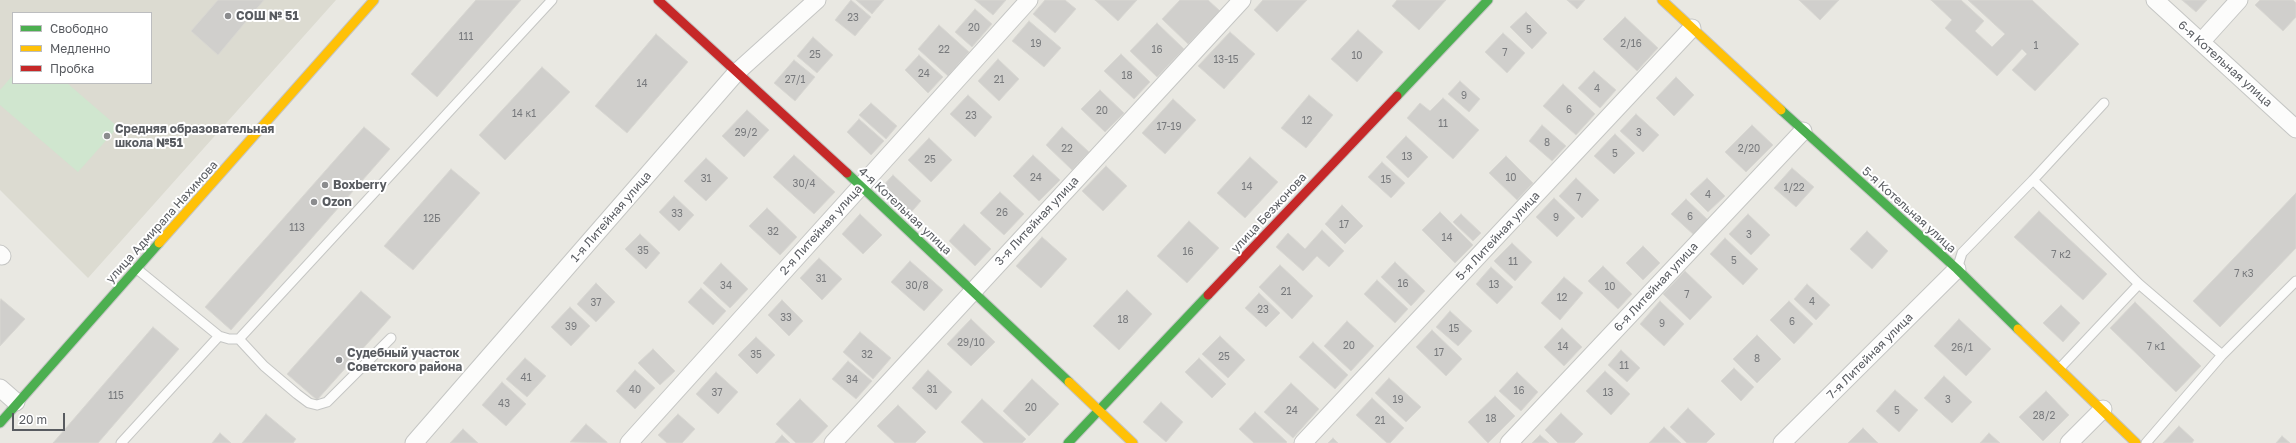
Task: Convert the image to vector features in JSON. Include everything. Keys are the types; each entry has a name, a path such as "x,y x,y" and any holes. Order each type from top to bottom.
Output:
{"street":[{"name":"улица Адмирала Нахимова","path":"0,423 16,402 137,269 374,0"},
{"name":"4-я Котельная улица","path":"658,0 861,186 1133,443"},
{"name":"1-я Литейная улица","path":"414,443 736,73 817,0"},
{"name":"2-я Литейная улица","path":"629,443 1029,0"},
{"name":"3-я Литейная улица","path":"833,443 1242,0"},
{"name":"улица Безжонова","path":"1068,443 1488,0"},
{"name":"5-я Котельная улица","path":"1662,0 1803,131 1957,269 2136,443"},
{"name":"6-я Котельная улица","path":"2155,0 2296,129"},
{"path":"2202,42 2239,0"},
{"name":"5-я Литейная улица","path":"1303,443 1692,28"},
{"name":"6-я Литейная улица","path":"1509,443 1803,131"},
{"name":"7-я Литейная улица","path":"1782,443 1957,269"},
{"path":"0,388 16,402"},
{"path":"2070,443 2102,409"}],"lane":[{"path":"239,339 552,0"},
{"path":"1957,269 1962,252 2033,180 2104,103"},
{"path":"2033,180 2139,284 2222,356"},
{"path":"137,269 219,336 229,339 239,339 264,366 309,403 317,405 327,402 392,338"},
{"path":"2146,443 2222,356 2296,280"},
{"path":"2060,368 2139,284"},
{"path":"121,443 219,336"}],"shaded area":[{"name":"Средняя образовательная школа №51","path":"0,0 336,0 88,278 0,190"}],"green space":[{"path":"12,76 12,84 68,84 118,127 78,172 0,105 0,90"}],"building":[{"name":"СОШ № 51","path":"218,0 264,0 218,55 191,31"},
{"path":"476,0 521,0 437,97 411,74"},
{"path":"851,0 871,17 855,36 835,20"},
{"path":"856,0 884,0 872,14"},
{"path":"975,0 1006,0 993,15"},
{"path":"1045,0 1065,0 1076,9 1055,33 1033,14"},
{"path":"1095,0 1137,0 1118,21"},
{"path":"1180,0 1208,0 1220,11 1188,44 1162,19"},
{"path":"1263,0 1307,0 1277,32 1254,10"},
{"path":"1397,0 1446,0 1419,30 1392,6"},
{"path":"1567,0 1585,0 1577,9"},
{"path":"1799,0 1839,0 1820,20"},
{"path":"1931,0 1961,0 1984,21 1975,31 1992,47 2005,34 1968,0 2032,0 2079,44 2035,91 2012,70 2027,54 2022,49 1997,76 1945,28 1952,20"},
{"path":"2182,0 2207,0 2196,12"},
{"path":"2260,0 2293,0 2296,3 2296,17 2283,31 2255,5"},
{"path":"975,9 992,24 972,47 955,32"},
{"path":"1526,12 1547,33 1532,49 1510,27"},
{"path":"1625,17 1658,48 1637,71 1603,39"},
{"path":"1029,21 1061,48 1044,67 1012,41"},
{"path":"1157,23 1184,49 1157,77 1130,51"},
{"path":"939,25 969,52 948,76 918,49"},
{"path":"1358,30 1383,52 1357,82 1331,59"},
{"path":"1230,32 1255,54 1224,89 1198,66"},
{"path":"1503,33 1525,53 1507,73 1485,52"},
{"path":"656,34 688,62 627,133 595,106"},
{"path":"813,37 833,55 817,73 797,56"},
{"path":"1121,54 1150,82 1134,99 1104,71"},
{"path":"919,55 943,77 928,93 905,70"},
{"path":"998,59 1019,79 999,101 978,81"},
{"path":"794,60 815,77 795,101 774,83"},
{"path":"542,67 570,92 505,160 479,135"},
{"path":"1594,71 1616,90 1600,108 1578,88"},
{"path":"1676,77 1694,95 1674,116 1656,98"},
{"path":"1460,81 1480,99 1469,112 1448,94"},
{"path":"1563,84 1595,114 1576,135 1543,106"},
{"path":"1100,90 1124,113 1105,132 1081,109"},
{"path":"968,95 992,117 975,137 950,114"},
{"path":"1309,95 1333,115 1306,148 1281,128"},
{"path":"1443,98 1479,130 1453,159 1407,118 1420,103 1430,111"},
{"path":"1173,99 1196,120 1165,154 1142,133"},
{"path":"871,103 897,126 886,139 859,115"},
{"path":"747,110 769,130 744,157 722,136"},
{"path":"1636,114 1659,135 1643,152 1620,131"},
{"path":"859,119 884,141 871,155 847,132"},
{"path":"1542,125 1566,146 1552,161 1529,141"},
{"path":"1752,125 1773,145 1746,172 1725,152"},
{"path":"364,127 390,149 231,330 205,307"},
{"path":"1062,127 1089,152 1072,170 1046,145"},
{"path":"1615,134 1635,153 1614,174 1594,156"},
{"path":"1406,136 1428,157 1408,178 1386,157"},
{"path":"929,138 952,160 931,182 908,160"},
{"path":"794,155 835,192 814,214 773,177"},
{"path":"1033,155 1060,180 1039,201 1013,176"},
{"path":"1506,156 1533,183 1517,200 1489,173"},
{"path":"1250,157 1278,182 1245,218 1217,193"},
{"path":"706,158 728,178 706,201 684,181"},
{"path":"1382,162 1405,183 1391,198 1368,177"},
{"path":"1106,166 1127,186 1103,211 1082,191"},
{"path":"1792,168 1814,187 1796,207 1774,188"},
{"path":"451,169 480,193 413,270 384,246"},
{"path":"893,175 921,201 907,217 878,191"},
{"path":"1576,178 1599,200 1582,218 1559,196"},
{"path":"1707,178 1725,196 1708,212 1690,194"},
{"path":"1000,192 1024,214 1004,235 980,213"},
{"path":"2296,193 2296,248 2220,327 2193,301"},
{"path":"674,196 694,215 679,231 659,212"},
{"path":"1554,198 1575,218 1557,237 1536,217"},
{"path":"1686,199 1709,221 1695,236 1671,214"},
{"path":"1342,205 1363,226 1345,244 1325,224"},
{"path":"767,208 797,237 780,255 749,226"},
{"path":"2039,211 2107,274 2083,300 2014,237"},
{"path":"1440,212 1473,245 1455,263 1422,230"},
{"path":"860,214 882,235 863,254 842,234"},
{"path":"1461,214 1481,233 1473,241 1453,222"},
{"path":"1748,214 1770,235 1751,255 1729,234"},
{"path":"1189,221 1219,248 1187,283 1157,256"},
{"path":"964,224 991,249 975,266 949,241"},
{"path":"1322,230 1344,251 1329,267 1317,256 1303,271 1276,247 1288,233 1305,249"},
{"path":"1867,231 1888,251 1872,269 1850,249"},
{"path":"640,234 660,253 646,269 625,249"},
{"path":"1042,237 1067,259 1041,288 1016,266"},
{"path":"1725,238 1758,269 1743,285 1710,254"},
{"path":"1512,243 1532,262 1515,281 1494,261"},
{"path":"1643,246 1660,263 1643,280 1626,263"},
{"path":"819,258 842,279 822,300 800,278"},
{"path":"910,261 943,290 924,311 891,282"},
{"path":"1395,262 1425,291 1411,306 1381,277"},
{"path":"721,263 748,289 730,308 703,283"},
{"path":"1280,265 1313,296 1292,319 1259,287"},
{"path":"1603,266 1632,294 1618,309 1588,281"},
{"path":"1491,267 1513,287 1497,304 1476,284"},
{"path":"1685,271 1712,297 1690,320 1663,294"},
{"path":"1564,277 1583,293 1560,320 1541,303"},
{"path":"1377,280 1408,309 1395,323 1364,294"},
{"path":"596,283 615,302 596,322 577,304"},
{"path":"1807,284 1830,305 1816,320 1794,299"},
{"path":"701,288 726,311 713,325 688,302"},
{"path":"1127,290 1152,314 1119,350 1093,326"},
{"path":"361,291 391,317 317,400 287,374"},
{"path":"1259,293 1280,313 1266,327 1245,308"},
{"path":"1,299 25,319 0,346 0,301"},
{"path":"782,300 803,321 789,336 768,315"},
{"path":"1660,301 1684,324 1664,346 1640,324"},
{"path":"1789,301 1813,324 1794,344 1770,320"},
{"path":"2135,302 2201,366 2176,392 2110,328"},
{"path":"2061,305 2080,323 2063,342 2043,323"},
{"path":"570,307 590,326 571,346 551,327"},
{"path":"1450,311 1472,331 1458,346 1436,327"},
{"path":"971,319 995,342 971,366 947,344"},
{"path":"1959,319 1991,349 1966,376 1934,346"},
{"path":"1347,321 1374,346 1351,371 1324,346"},
{"path":"153,327 179,349 98,443 53,443"},
{"path":"1562,328 1582,347 1564,366 1544,347"},
{"path":"1432,330 1462,359 1446,376 1416,347"},
{"path":"860,332 891,358 873,379 843,352"},
{"path":"1757,335 1781,359 1757,383 1733,359"},
{"path":"1220,336 1245,360 1228,378 1202,354"},
{"path":"756,337 775,355 757,374 738,355"},
{"path":"1313,342 1348,375 1335,389 1299,357"},
{"path":"653,349 675,371 660,385 638,363"},
{"path":"1621,350 1640,368 1627,382 1608,365"},
{"path":"525,358 546,376 527,397 506,379"},
{"path":"1199,358 1226,384 1212,398 1185,372"},
{"path":"848,361 872,381 856,399 832,379"},
{"path":"1734,368 1754,387 1741,401 1721,381"},
{"path":"635,370 655,388 635,409 616,391"},
{"path":"928,370 952,392 936,410 912,388"},
{"path":"1605,371 1630,394 1611,415 1586,391"},
{"path":"716,372 738,392 718,414 696,394"},
{"path":"1517,372 1538,392 1521,411 1499,391"},
{"path":"1944,376 1972,402 1952,423 1924,398"},
{"path":"1389,378 1421,407 1406,422 1375,393"},
{"path":"1032,379 1059,404 1029,436 1003,411"},
{"path":"502,382 526,404 506,426 482,405"},
{"path":"1291,383 1319,409 1293,438 1264,412"},
{"path":"1895,390 1918,410 1899,432 1876,411"},
{"path":"2046,391 2069,415 2043,441 2019,417"},
{"path":"1495,396 1515,416 1488,443 1468,422"},
{"path":"1372,398 1404,428 1390,443 1387,443 1356,415"},
{"path":"800,399 828,426 812,443 796,443 776,424"},
{"path":"982,399 1026,439 1022,443 984,443 961,422"},
{"path":"1161,402 1183,422 1166,442 1143,422"},
{"path":"898,405 926,432 915,443 895,443 877,426"},
{"path":"1688,408 1715,434 1706,443 1687,443 1670,427"},
{"path":"1255,412 1287,442 1254,443 1239,429"},
{"path":"1561,413 1583,434 1574,443 1558,443 1545,430"},
{"path":"266,414 296,439 293,443 242,443"},
{"path":"678,414 695,429 682,443 667,443 658,435"},
{"path":"586,424 607,442 607,443 570,442"},
{"path":"2179,426 2194,440 2192,443 2163,443"},
{"path":"1664,427 1681,443 1649,443"},
{"path":"1863,428 1878,443 1848,443"},
{"path":"463,429 478,443 450,443"},
{"path":"220,433 231,443 212,443"},
{"path":"1989,433 2000,443 1980,443"},
{"path":"782,435 790,443 775,443"},
{"path":"1540,435 1549,443 1532,443"},
{"path":"2282,436 2290,443 2276,443"},
{"path":"1333,438 1338,443 1328,443"}],"traffic: fast":[{"path":"1397,96 1488,0"},
{"path":"1781,110 1957,269 2018,329"},
{"path":"847,173 1069,382"},
{"path":"0,423 159,243"},
{"path":"1068,443 1208,295"}],"traffic: slow":[{"path":"159,243 374,0"},
{"path":"1662,0 1781,110"},
{"path":"2018,329 2136,443"},
{"path":"1069,382 1133,443"}],"traffic: jam":[{"path":"658,0 847,173"},
{"path":"1208,295 1397,96"}],"place":[{"name":"СОШ № 51","path":"228,16"},
{"name":"Средняя образовательная школа №51","path":"107,136"},
{"name":"Boxberry","path":"325,185"},
{"name":"Ozon","path":"314,202"},
{"name":"Судебный участок Советского района","path":"339,360"}]}
